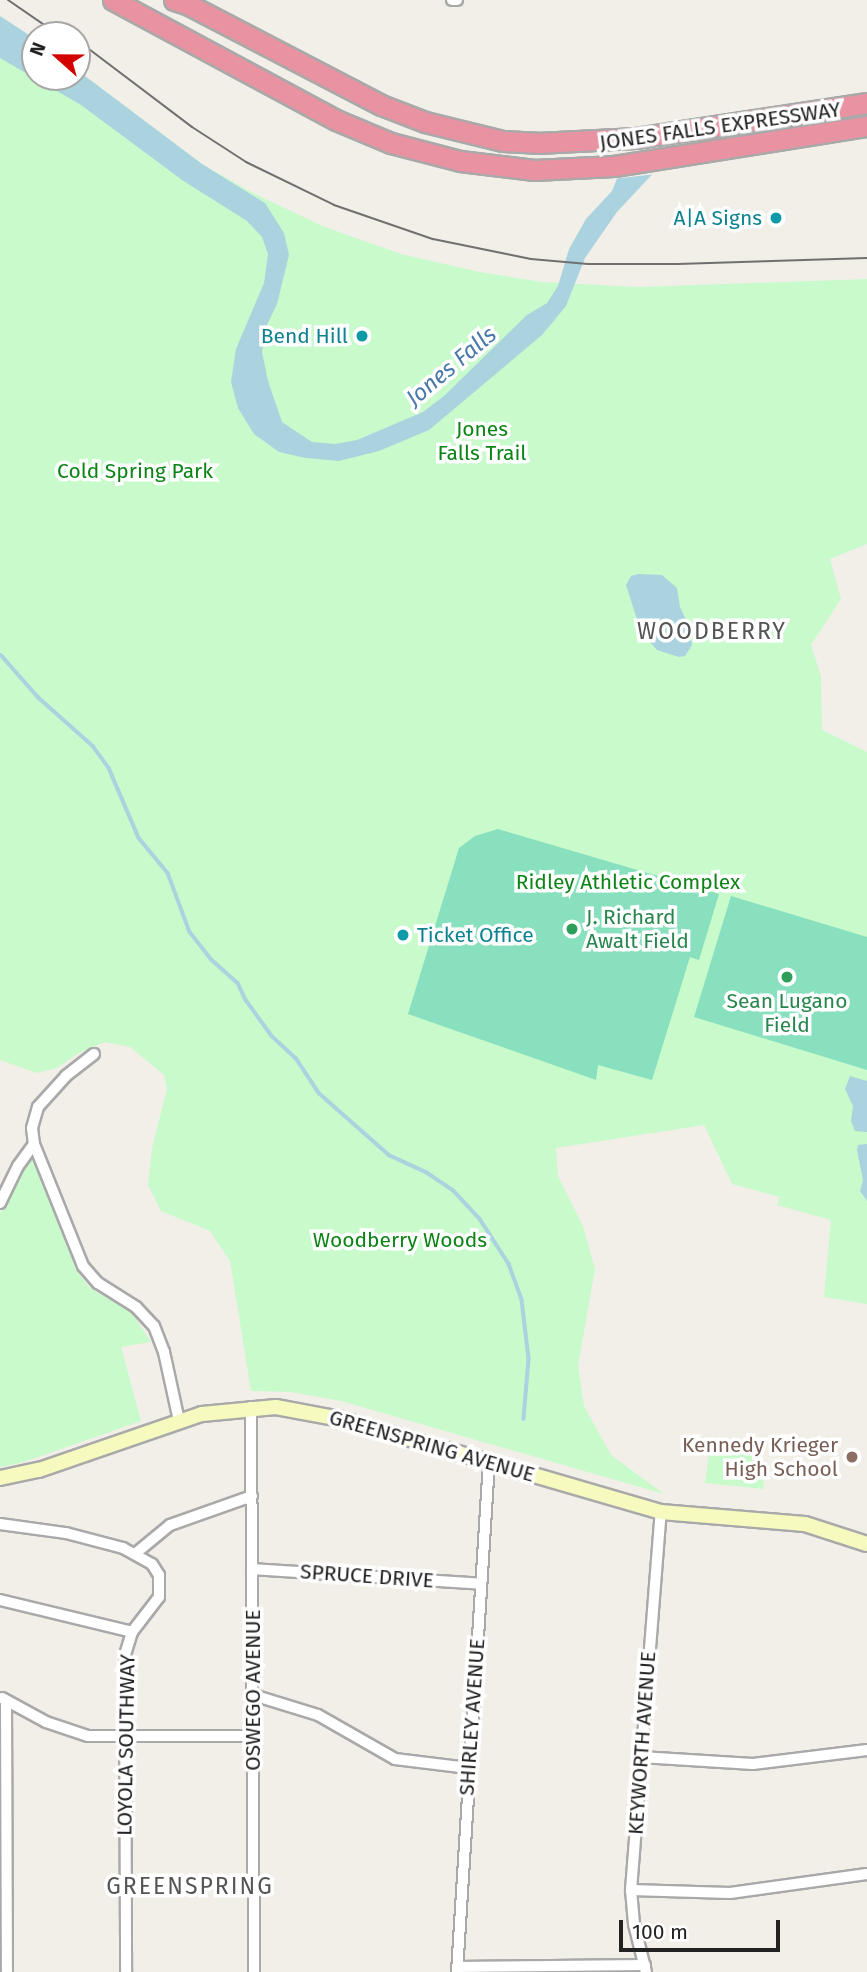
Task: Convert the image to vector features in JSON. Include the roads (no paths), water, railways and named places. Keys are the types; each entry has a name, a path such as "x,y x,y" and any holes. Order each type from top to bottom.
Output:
{"highway":[{"path":"94,0 130,11"},
{"name":"JONES FALLS EXPRESSWAY","path":"113,0 336,120 391,143 460,161 534,170 636,164 867,127"},
{"name":"JONES FALLS EXPRESSWAY","path":"183,2 350,91 425,122 503,141 537,144 610,140 705,129 867,103"}],"main road":[{"name":"GREENSPRING AVENUE","path":"0,1478 39,1470 179,1421 251,1407 317,1413 661,1512 805,1524 867,1544"}],"street":[{"path":"94,1054 66,1076 38,1107 33,1116 34,1144 83,1266 98,1283 136,1307 154,1326 164,1352 179,1421"},
{"path":"0,1203 18,1166 34,1144"},
{"name":"OSWEGO AVENUE","path":"251,1407 254,1972"},
{"name":"SHIRLEY AVENUE","path":"457,1970 489,1462"},
{"path":"0,1524 66,1533 136,1553 170,1525 252,1496"},
{"name":"KEYWORTH AVENUE","path":"646,1969 634,1924 631,1891 661,1512"},
{"name":"LOYOLA SOUTHWAY","path":"126,1972 125,1655 132,1632 155,1606 161,1590 156,1570 136,1553"},
{"name":"SPRUCE DRIVE","path":"252,1569 481,1584"},
{"path":"0,1600 96,1620 132,1632"},
{"path":"253,1695 318,1715 395,1759 468,1769"},
{"path":"7,1972 3,1699 64,1729 100,1738 253,1736"},
{"path":"641,1757 753,1764 867,1750"},
{"path":"631,1891 730,1894 867,1874"},
{"path":"457,1970 646,1969"}],"water":[{"name":"Jones Falls","path":"0,16 21,30 21,70 0,58"},
{"name":"Jones Falls","path":"91,81 202,164 265,203 284,233 289,255 277,304 267,325 262,352 268,381 282,422 312,442 335,444 357,440 423,412 444,396 527,315 547,303 558,286 569,249 586,219 612,191 618,176 660,166 617,212 585,258 566,306 542,335 429,430 379,451 339,461 306,458 279,452 254,434 238,408 231,382 236,349 264,283 268,254 262,237 247,221 182,180 81,105 57,91 91,91"},
{"path":"662,575 677,588 692,645 685,656 679,657 657,650 641,632 626,585 631,576"},
{"path":"850,1076 867,1081 867,1132 855,1131 851,1121 853,1106 845,1089"},
{"path":"867,1144 867,1201 860,1191 863,1180 857,1150 858,1145"}],"waterway":[{"path":"1,655 38,697 93,746 109,768 139,838 168,873 190,932 211,959 238,983 246,1000 272,1036 296,1058 319,1093 389,1155 426,1172 453,1190 480,1219 509,1264 522,1300 529,1359 524,1419"}],"tram line":[{"path":"8,0 39,21"},
{"path":"91,51 192,127 246,162 334,205 433,239 531,259 588,264 867,258"}],"place":[{"name":"A|A Signs","path":"776,218"},
{"name":"Bend Hill","path":"362,336"},
{"name":"J. Richard Awalt Field","path":"572,929"},
{"name":"Ticket Office","path":"403,935"},
{"name":"Sean Lugano Field","path":"787,977"},
{"name":"Kennedy Krieger High School","path":"852,1457"}],"district":[{"name":"WOODBERRY","path":"712,631"},
{"name":"GREENSPRING","path":"190,1886"}],"park label":[{"name":"Jones Falls Trail","path":"482,441"},
{"name":"Cold Spring Park","path":"135,471"},
{"name":"Ridley Athletic Complex","path":"628,882"},
{"name":"Woodberry Woods","path":"400,1240"}]}
